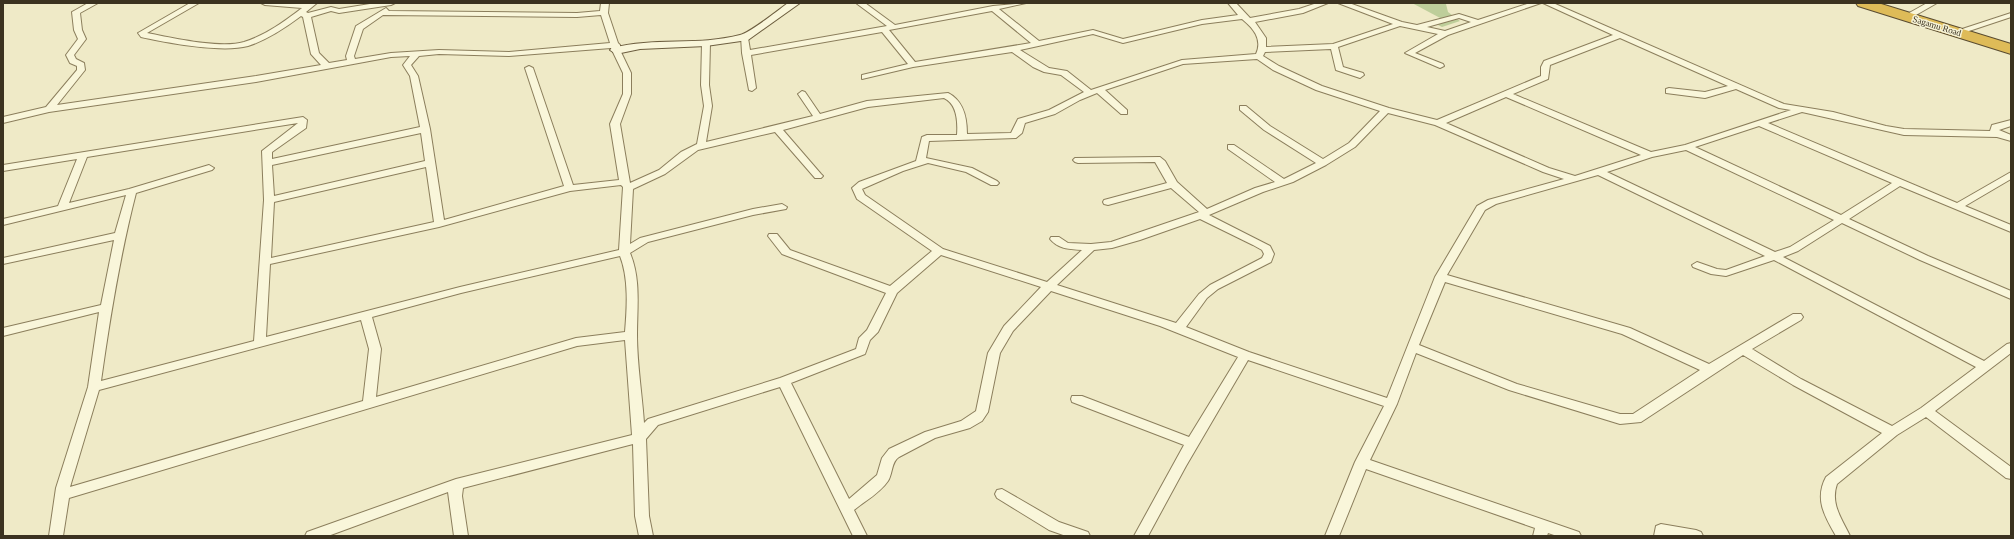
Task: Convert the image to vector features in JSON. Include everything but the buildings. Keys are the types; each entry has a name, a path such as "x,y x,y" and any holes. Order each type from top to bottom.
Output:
{"highway":[{"name":"Sagamu Road","path":"1863,3 2011,49"}],"street":[{"path":"49,109 81,70 81,65 73,61 70,54 82,39 78,30 76,12 94,3"},
{"path":"195,3 142,33 144,35 167,39 238,46 270,32 303,14 331,9 339,11 391,3"},
{"path":"266,3 311,5"},
{"path":"352,62 350,56 358,28 395,3"},
{"path":"5,121 49,109 326,67 391,55 509,54 706,43 744,38 795,3"},
{"path":"860,3 894,27"},
{"path":"746,53 1022,3"},
{"path":"1232,3 1244,16 1251,20 1262,34 1260,53 1265,62 1276,68 1319,88 1386,110 1438,123 1546,170 1575,179"},
{"path":"1251,20 1300,11 1324,3"},
{"path":"1342,3 1400,24 1445,33"},
{"path":"1440,66 1409,53 1445,33 1537,3"},
{"path":"1547,3 1782,106 1833,115 1885,129 1904,132 1998,134 2011,138"},
{"path":"1906,17 1933,3"},
{"path":"303,14 311,5"},
{"path":"381,13 577,15 604,8 616,48 628,73 627,94 615,124 626,184 624,252 629,264 633,308 631,335 639,438 642,516 646,536"},
{"path":"993,8 1036,44"},
{"path":"303,14 315,54 325,62 326,67"},
{"path":"1957,32 2011,15"},
{"path":"865,77 913,65 1013,50 1094,32 1110,39 1123,41 1202,22 1244,16"},
{"path":"1417,27 1460,16 1478,22"},
{"path":"921,161 925,139 1016,135 1021,121 1060,109 1090,93 1182,62 1334,46 1400,24"},
{"path":"884,29 913,65"},
{"path":"1438,123 1545,77 1545,67 1547,63 1620,35"},
{"path":"744,38 752,88"},
{"path":"701,146 708,106 705,85 706,43"},
{"path":"1334,46 1339,68 1360,75"},
{"path":"1013,50 1036,65 1048,70 1064,72 1090,93"},
{"path":"416,54 407,66 414,76 425,129 439,224"},
{"path":"529,68 569,188"},
{"path":"1668,91 1705,95 1736,86"},
{"path":"1100,90 1124,112"},
{"path":"802,94 818,117"},
{"path":"1508,94 1650,155"},
{"path":"266,262 439,224 569,188 626,184 664,171 677,159 701,146 777,129 867,104 945,95 954,101 963,121 962,138"},
{"path":"1243,108 1267,128 1323,163"},
{"path":"1055,239 1066,246 1091,248 1136,238 1296,178 1352,144 1386,110"},
{"path":"1332,536 1362,462 1391,404 1412,347 1441,277 1481,208 1492,202 1575,179 1650,155 1687,147 1800,110"},
{"path":"3,168 304,120 303,126 267,151 269,200 260,342"},
{"path":"1759,123 2011,229"},
{"path":"1998,134 1994,130 1995,127 2011,123"},
{"path":"268,163 425,129"},
{"path":"777,129 818,176"},
{"path":"1231,147 1282,182"},
{"path":"1687,147 1924,258 2011,295"},
{"path":"63,206 83,156"},
{"path":"1078,160 1157,159 1160,161 1174,184 1203,214 1266,248 1269,254 1267,260 1214,287 1203,296 1178,329"},
{"path":"994,184 969,170 940,162 921,161 862,184 857,188 857,192 861,197 939,251 1178,329 1245,355 1391,404"},
{"path":"269,200 430,163"},
{"path":"3,222 63,206 132,191 209,168"},
{"path":"1546,170 1553,184"},
{"path":"1598,171 1776,257 1884,315 1984,366"},
{"path":"1958,206 2011,174"},
{"path":"1697,265 1715,272 1726,273 1776,257 1794,249 1900,182"},
{"path":"1108,202 1174,184"},
{"path":"56,536 62,495 94,387 106,307 120,235 132,191"},
{"path":"94,387 460,290 624,252 644,240 753,212 782,207"},
{"path":"3,261 120,235"},
{"path":"773,236 786,252 892,291"},
{"path":"846,508 882,479 887,470 886,463 892,454 930,435 977,419 982,412 994,353 1008,329 1048,287 1091,248"},
{"path":"312,536 456,484 639,438 653,422 784,381 861,351 865,338 872,332 892,291 939,251"},
{"path":"1441,277 1564,315 1626,331 1710,369"},
{"path":"3,332 106,307"},
{"path":"366,315 375,349 370,403"},
{"path":"1412,347 1513,387 1620,419 1636,419 1710,369 1797,317"},
{"path":"62,495 576,342 631,335"},
{"path":"1843,536 1829,511 1826,491 1831,481 1892,432 1926,411 2011,347"},
{"path":"1742,349 1797,382 1892,432"},
{"path":"1141,536 1192,443 1245,355"},
{"path":"784,381 860,536"},
{"path":"1077,399 1192,443"},
{"path":"1926,411 2011,474"},
{"path":"1362,462 1542,531 1574,536"},
{"path":"456,484 455,496 461,536"},
{"path":"1002,494 1054,526 1083,536"},
{"path":"1661,536 1661,530 1696,536"}],"green space":[{"path":"1412,3 1449,3 1446,4 1448,12 1460,21 1442,27 1438,25 1442,19"}]}
